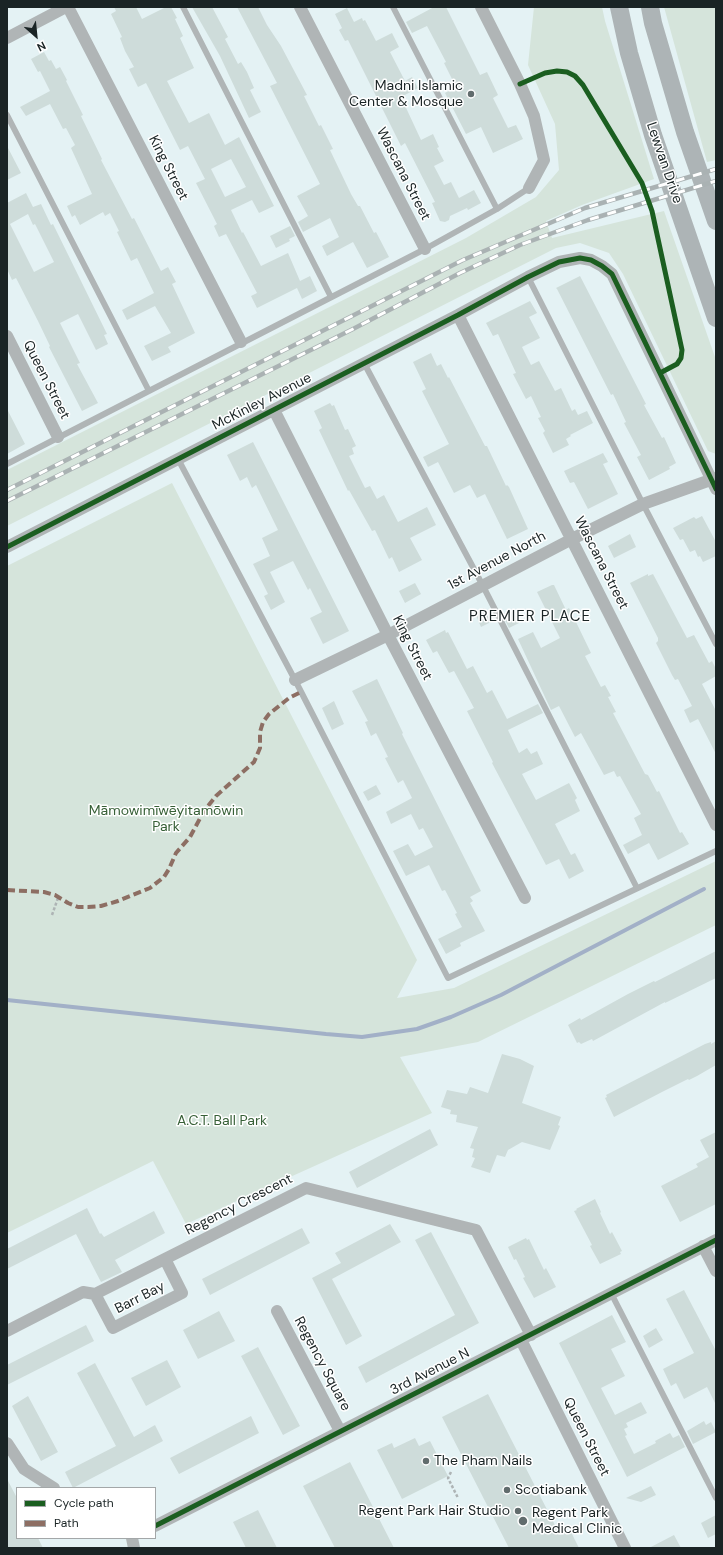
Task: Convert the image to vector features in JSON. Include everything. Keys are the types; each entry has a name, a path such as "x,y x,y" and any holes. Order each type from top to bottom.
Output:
{"main road":[{"name":"Lewvan Drive","path":"618,7 629,53 654,135 716,318"},
{"path":"650,7 653,23 686,132 716,221"}],"street":[{"path":"7,38 67,7"},
{"name":"King Street","path":"67,7 241,342"},
{"name":"Wascana Street","path":"300,7 425,249"},
{"path":"481,7 520,84 534,116 544,160 529,188"},
{"name":"McKinley Avenue","path":"7,547 458,315 528,277 559,262 580,258 591,260 612,274 714,482"},
{"name":"Wascana Street","path":"458,315 716,825"},
{"name":"Queen Street","path":"7,336 58,437"},
{"name":"King Street","path":"274,410 388,635 525,898"},
{"name":"1st Avenue North","path":"295,680 388,635 642,504 714,482"},
{"name":"Regency Crescent","path":"7,1331 83,1292 96,1294 306,1188 476,1230 526,1338"},
{"name":"3rd Avenue N","path":"156,1525 716,1240"},
{"path":"704,1246 716,1271"},
{"name":"Barr Bay","path":"96,1294 113,1328 182,1293 165,1259"},
{"name":"Regency Square","path":"277,1311 340,1431"},
{"name":"Queen Street","path":"526,1338 625,1548"},
{"path":"7,1443 24,1469 52,1487"}],"lane":[{"path":"184,7 332,297"},
{"path":"393,7 497,209"},
{"path":"7,115 148,391"},
{"path":"7,464 241,342 425,249 497,209 529,188"},
{"path":"528,277 642,504 716,644"},
{"path":"364,363 483,586 636,888"},
{"path":"178,459 295,680 448,978 716,851"},
{"path":"611,1293 716,1498"}],"path":[{"path":"52,915 58,898"},
{"path":"451,1472 448,1478 458,1498"}],"green space":[{"path":"534,7 602,7 654,179 582,205 546,221 552,238 664,211 716,360 716,454 708,451 623,274 609,253 580,243 556,248 7,526 7,470 466,238 536,197 559,170 555,124 528,65"},
{"path":"664,7 716,7 716,160 707,162"},
{"path":"172,483 417,960 397,998 454,988 716,861 716,925 478,1042 400,1057 432,1113 186,1224 153,1161 7,1233 7,566"}],"building":[{"path":"114,7 136,7 142,19 166,7 171,7 177,18 175,19 183,36 180,38 194,68 167,81 189,123 209,113 225,145 239,137 274,206 259,213 252,200 231,210 242,233 243,232 261,266 288,253 300,281 310,276 317,291 302,299 297,288 257,308 251,296 257,293 226,234 219,237 214,226 217,224 196,183 205,179 188,146 180,150 146,83 138,87 129,69 134,67 125,51 120,38 122,37 111,14 116,11","holes":["231,159 246,187 225,197 211,169"]},
{"path":"192,7 212,7 228,37 225,39 238,64 241,62 247,72 254,88 250,90 261,112 249,118 220,56"},
{"path":"237,7 258,7 307,95 304,96 319,126 321,125 333,149 330,150 351,194 358,206 360,206 374,233 376,232 389,257 367,268 353,242 327,256 322,246 339,237 330,218 303,232 298,222 308,216 297,196 320,184 270,86 277,83"},
{"path":"434,7 446,7 480,75 487,72 498,95 493,98 508,128 516,125 523,139 493,153 481,127 466,134 445,93 456,87 444,63 446,62 427,26 412,33 406,22"},
{"path":"347,8 354,22 362,18 363,21 365,20 376,41 392,33 399,47 390,52 405,81 412,77 418,88 401,97 421,140 433,134 439,147 437,148 444,161 434,166 444,185 451,182 459,198 474,190 481,203 468,210 467,208 450,216 449,220 445,222 440,221 432,203 435,202 405,143 401,146 348,40 345,41 339,30 342,28 335,14"},
{"path":"44,52 56,69 60,67 67,80 66,81 83,115 81,116 102,159 101,160 132,219 134,218 161,271 168,267 176,282 172,284 195,333 168,347 171,352 152,361 144,346 171,333 155,306 127,320 122,310 154,293 137,258 131,261 117,232 119,231 110,213 105,216 103,212 80,225 75,215 72,217 67,206 92,194 71,148 75,145 66,128 63,129 50,104 26,116 20,107 50,91 40,71 38,72 31,59"},
{"path":"7,146 21,173 7,180"},
{"path":"26,193 33,207 41,204 51,225 53,224 107,334 104,335 108,344 96,350 78,314 60,323 80,363 77,364 98,403 82,411 16,278 12,280 7,269 7,203","holes":["28,214 33,225 35,224 54,262 34,272 10,224"]},
{"path":"290,226 295,236 289,239 290,241 276,248 270,236"},
{"path":"580,276 646,404 644,405 662,438 664,437 676,463 669,467 670,469 649,480 637,457 641,455 624,423 626,422 613,394 611,395 556,288"},
{"path":"530,301 537,313 529,317 540,338 522,347 531,365 539,361 555,391 561,388 572,411 575,409 578,415 587,411 593,423 570,435 571,436 566,439 569,445 553,453 543,433 545,431 538,418 541,417 531,396 526,399 513,374 516,373 498,334 493,336 486,323"},
{"path":"431,353 437,366 441,364 448,378 449,377 485,446 487,446 506,486 507,485 509,487 528,529 507,539 485,494 477,498 470,485 454,493 438,462 428,467 423,457 449,444 422,391 426,389 413,362"},
{"path":"330,403 332,406 334,405 345,430 348,429 356,446 352,448 354,454 349,456 365,488 370,486 377,499 384,495 398,522 427,507 436,525 410,538 422,560 399,572 392,557 389,559 375,530 372,531 349,490 348,491 319,430 322,428 314,411"},
{"path":"7,409 25,444 7,454"},
{"path":"253,442 349,631 323,644 310,618 322,612 310,588 308,590 293,561 270,572 285,602 271,610 264,596 268,594 253,564 270,556 262,538 278,530 256,485 252,488 247,477 240,481 227,455"},
{"path":"603,453 608,462 603,464 618,494 588,509 574,482 570,483 564,471"},
{"path":"702,516 716,542 716,556 703,562 700,556 698,557 695,550 690,552 683,539 680,540 673,528 694,517 696,519"},
{"path":"630,534 636,547 614,558 608,546"},
{"path":"648,574 648,576 653,574 687,638 694,635 709,663 712,661 716,669 716,676 702,684 716,711 716,754 698,719 690,723 684,710 692,706 678,679 675,680 672,675 656,643 658,638 630,583"},
{"path":"415,583 421,594 405,603 399,591"},
{"path":"554,585 566,610 569,608 576,622 591,653 585,656 601,687 605,685 611,696 608,697 616,712 613,713 645,774 648,775 657,792 659,791 680,833 682,832 689,844 658,860 649,843 628,854 623,845 642,835 634,818 641,814 620,776 617,777 614,771 604,775 581,733 575,737 559,706 551,710 518,639 533,632 541,648 560,638 537,592"},
{"path":"484,608 491,622 481,627 475,613"},
{"path":"513,611 519,623 509,628 503,616"},
{"path":"445,630 446,633 448,632 467,669 473,666 487,693 492,690 507,719 538,704 543,713 508,730 519,753 527,748 531,754 537,751 543,764 522,774 536,800 569,783 577,798 575,800 580,811 555,824 571,855 575,853 584,871 569,879 559,859 546,865 492,763 493,762 467,711 474,708 454,671 449,673 437,651 433,653 426,640"},
{"path":"377,679 403,733 402,734 481,891 470,897 473,901 470,903 485,931 460,943 461,946 446,954 438,939 462,927 455,914 457,913 445,890 442,891 429,865 406,876 393,851 408,844 415,856 433,847 423,828 419,830 411,814 391,824 386,812 412,798 403,780 398,783 385,758 388,757 376,733 371,736 365,722 368,721 352,691"},
{"path":"334,701 344,724 332,730 322,708"},
{"path":"376,785 381,794 368,801 363,792"},
{"path":"716,951 716,978 665,1002 593,1041 592,1039 581,1044 579,1042 577,1043 568,1025 580,1018 581,1020 628,994"},
{"path":"716,1041 716,1065 614,1117 605,1098 607,1097 606,1095 705,1044 711,1042 711,1044"},
{"path":"502,1054 520,1059 534,1066 522,1103 561,1117 558,1125 560,1126 550,1150 522,1142 508,1150 505,1157 497,1155 490,1173 471,1167 475,1158 472,1157 474,1149 470,1148 478,1127 456,1122 457,1115 450,1114 451,1110 441,1107 447,1090 467,1094 470,1087 488,1093"},
{"path":"430,1129 438,1145 357,1188 349,1172"},
{"path":"716,1132 716,1204 680,1222 661,1186 698,1167 696,1164 709,1157 700,1140"},
{"path":"595,1199 610,1234 612,1232 622,1251 620,1252 621,1254 600,1264 574,1211"},
{"path":"87,1208 100,1234 101,1233 104,1237 154,1211 165,1233 115,1260 122,1272 101,1282 76,1234 7,1269 7,1249"},
{"path":"390,1224 401,1242 332,1279 362,1336 346,1345 312,1278 341,1263 335,1253"},
{"path":"302,1228 310,1243 210,1295 202,1279"},
{"path":"431,1232 479,1323 366,1383 358,1367 455,1315 415,1240"},
{"path":"526,1238 527,1240 529,1239 544,1270 546,1268 556,1287 534,1298 523,1278 525,1277 516,1259 514,1260 508,1247"},
{"path":"684,1290 716,1351 716,1405 707,1387 684,1399 676,1383 671,1386 663,1369 694,1353 666,1299"},
{"path":"219,1311 235,1341 198,1359 183,1330"},
{"path":"612,1315 626,1342 611,1349 625,1376 601,1388 615,1415 641,1402 647,1413 626,1423 628,1427 624,1429 627,1435 625,1436 634,1454 656,1443 655,1441 670,1433 673,1438 679,1435 685,1447 627,1477 559,1343"},
{"path":"86,1325 94,1341 7,1385 7,1365"},
{"path":"656,1328 663,1340 649,1348 643,1336"},
{"path":"258,1347 300,1426 283,1435 241,1356"},
{"path":"167,1360 181,1387 146,1406 131,1378"},
{"path":"95,1363 134,1437 155,1425 163,1441 72,1487 65,1472 116,1446 77,1373"},
{"path":"488,1394 560,1535 570,1530 579,1548 509,1548 442,1417"},
{"path":"28,1396 58,1452 41,1461 12,1406"},
{"path":"251,1416 259,1433 179,1474 170,1458"},
{"path":"704,1421 706,1425 711,1422 716,1432 693,1444 687,1431"},
{"path":"415,1438 419,1446 430,1441 448,1476 402,1499 377,1450 392,1443 394,1448"},
{"path":"350,1462 394,1548 335,1548 303,1486"},
{"path":"7,1479 16,1496 16,1539 38,1539 43,1548 7,1548"},
{"path":"651,1486 656,1495 641,1502 626,1498"},
{"path":"258,1510 277,1548 246,1548 233,1522"},
{"path":"716,1515 716,1534 708,1538 701,1523"},
{"path":"674,1535 681,1548 649,1548"}],"waterway":[{"path":"7,1000 362,1037 417,1029 451,1017 501,995 704,889"}],"railway":[{"path":"7,490 463,260 585,208 716,169"},
{"path":"7,501 353,329 460,273 520,245 588,220 716,181"}],"marked path":[{"path":"7,890 44,892 55,895 78,907 88,907 101,906 118,901 150,888 164,877 176,853 190,837 204,811 216,796 254,762 260,748 260,732 263,722 269,714 289,698 301,692"}],"cycle path":[{"path":"520,84 545,73 557,71 567,72 575,76 583,85 642,183 652,211 682,350 681,358 677,364 660,373"},
{"path":"7,547 458,315 528,277 559,262 580,258 591,260 612,274 716,489"},
{"path":"156,1525 716,1240"}],"place":[{"name":"Madni Islamic Center & Mosque","path":"471,94"},
{"name":"The Pham Nails","path":"426,1461"},
{"name":"Scotiabank","path":"507,1490"},
{"name":"Regent Park Hair Studio","path":"518,1511"},
{"name":"Regent Park Medical Clinic","path":"523,1521"}],"district":[{"name":"PREMIER PLACE","path":"530,617"}],"park label":[{"name":"Māmowimīwēyitamōwin Park","path":"166,820"},
{"name":"A.C.T. Ball Park","path":"222,1121"}]}
